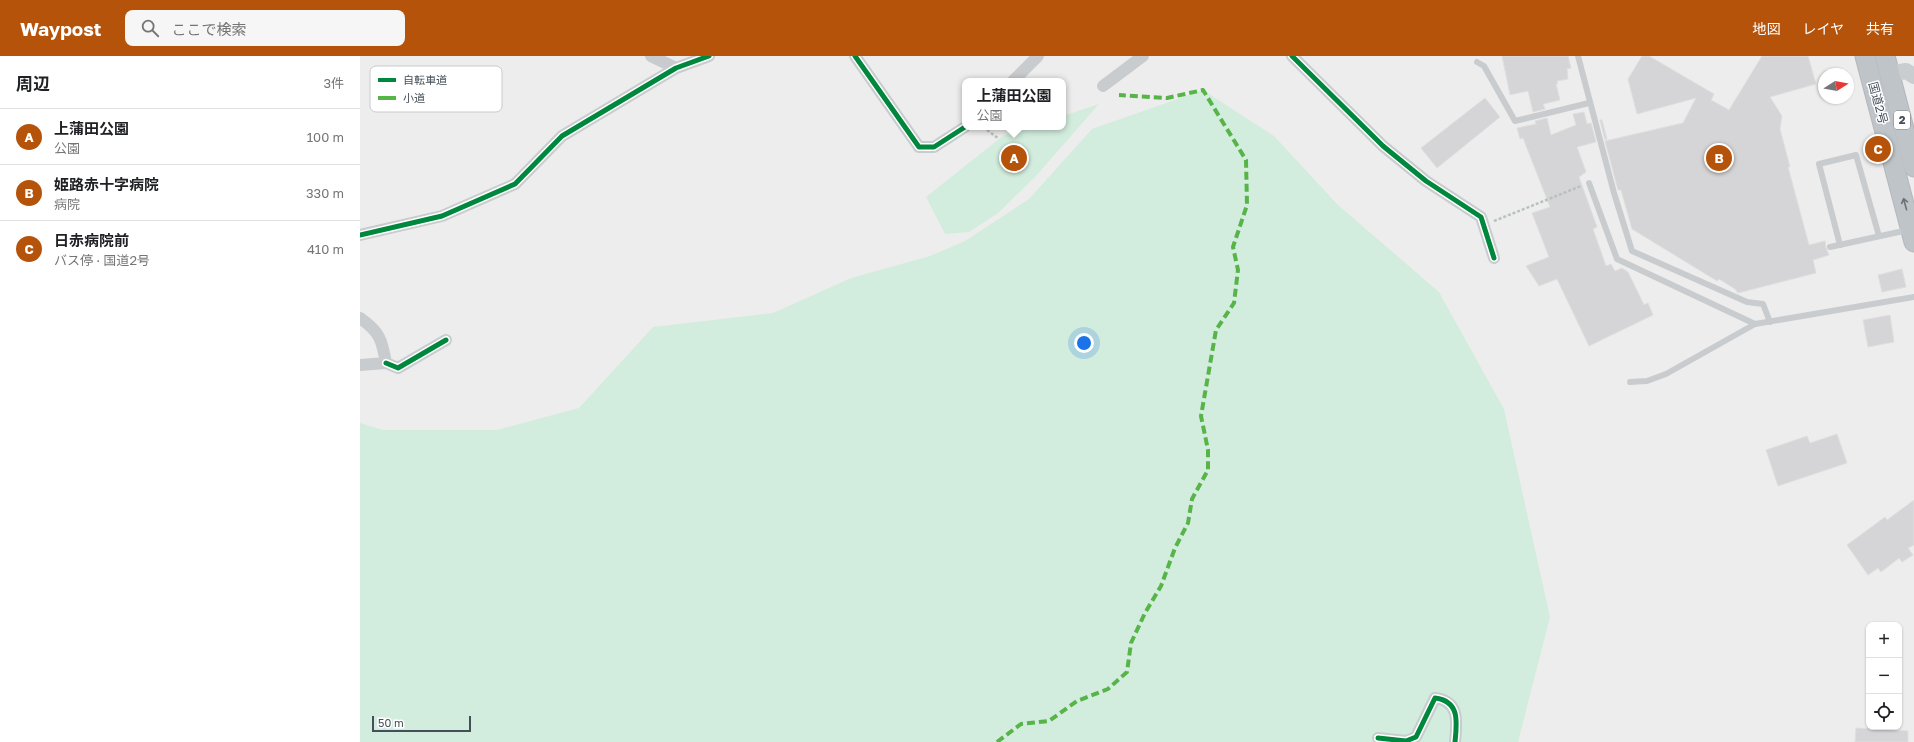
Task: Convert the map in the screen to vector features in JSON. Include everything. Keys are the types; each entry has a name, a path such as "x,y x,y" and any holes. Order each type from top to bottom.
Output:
{"highway":[{"name":"国道2号","path":"1865,56 1913,236"},
{"name":"国道2号","path":"1887,65 1914,167"}],"main road":[{"path":"1887,65 1906,71 1914,76"}],"street":[{"path":"651,56 676,68"},
{"path":"360,234 442,216 515,184 562,136 676,68 709,56"},
{"path":"855,56 919,146 934,148 962,128"},
{"path":"1016,78 1038,56"},
{"path":"1103,86 1143,56"},
{"path":"1292,56 1383,146 1426,182 1481,217 1485,225 1494,258"},
{"path":"360,318 373,328 383,344 386,363"},
{"path":"360,365 386,363 398,368 446,340"},
{"path":"1378,738 1406,741 1416,737 1435,698 1445,699 1455,710 1457,725 1455,742"}],"lane":[{"path":"1578,56 1589,103 1632,251 1746,302 1763,304 1770,322"},
{"path":"1477,62 1484,66 1515,121 1589,103"},
{"path":"1840,245 1819,164 1856,155 1879,236"},
{"path":"1589,183 1616,259 1755,324"},
{"path":"1830,247 1879,236 1913,236"},
{"path":"1630,382 1647,381 1666,374 1755,324 1914,297"}],"path":[{"path":"987,130 999,139"},
{"path":"1485,225 1589,183"}],"green space":[{"path":"1203,90 1274,136 1338,205 1439,292 1504,409 1550,617 1518,742 360,742 360,423 383,430 497,430 579,408 653,327 773,313 851,278 930,256 965,241 1029,199 1092,129"},
{"path":"1099,104 1036,176 997,214 969,232 945,234 926,197 1004,135 1019,130 1066,130 1066,115"}],"building":[{"path":"1502,56 1568,56 1571,68 1567,69 1568,79 1557,81 1558,84 1556,84 1560,100 1543,104 1545,109 1533,112 1528,91 1510,95"},
{"path":"1642,56 1649,56 1714,94 1711,100 1729,110 1762,56 1808,56 1816,84 1770,97 1782,116 1780,129 1790,167 1788,167 1809,245 1825,241 1829,255 1813,260 1816,273 1738,293 1735,289 1719,279 1717,281 1632,229 1621,190 1618,190 1605,141 1683,123 1696,98 1637,114 1628,79"},
{"path":"1485,98 1500,117 1437,168 1421,148"},
{"path":"1584,112 1587,124 1591,123 1596,142 1577,147 1586,172 1579,177 1597,227 1593,229 1606,266 1611,264 1615,271 1622,268 1628,272 1644,305 1648,303 1653,315 1589,346 1557,279 1539,286 1526,266 1549,257 1532,213 1550,207 1523,138 1520,139 1517,128 1536,124 1535,121 1547,118 1551,135 1576,125 1573,114"},
{"path":"1600,120 1602,120 1607,139 1605,140"},
{"path":"1902,269 1906,287 1882,292 1878,275"},
{"path":"1890,315 1894,342 1868,347 1863,320"},
{"path":"1837,434 1847,463 1778,486 1766,450 1807,436 1810,443"},
{"path":"1914,500 1914,545 1908,548 1913,555 1902,562 1899,558 1881,572 1878,568 1868,575 1847,545 1885,517 1887,520"},
{"path":"1856,728 1866,729 1866,730 1908,731 1908,742 1855,742"}],"marked path":[{"path":"997,742 1021,724 1049,721 1077,701 1108,689 1127,672 1131,643 1145,613 1161,586 1175,548 1188,523 1192,499 1208,470 1208,450 1201,416 1216,330 1234,303 1238,270 1233,247 1247,205 1246,160 1203,90 1167,98 1119,95"}],"cycle path":[{"path":"360,235 442,216 515,184 562,136 676,68 709,56"},
{"path":"855,56 919,147 934,147 962,129"},
{"path":"1292,56 1383,146 1426,181 1481,217 1494,258"},
{"path":"386,363 398,368 446,340"},
{"path":"1378,738 1406,741 1416,737 1435,698 1449,703 1453,708 1456,720 1455,742"}],"place":[{"name":"日赤病院前","path":"1878,149"},
{"name":"上蒲田公園","path":"1014,158"},
{"name":"姫路赤十字病院","path":"1719,158"}]}
